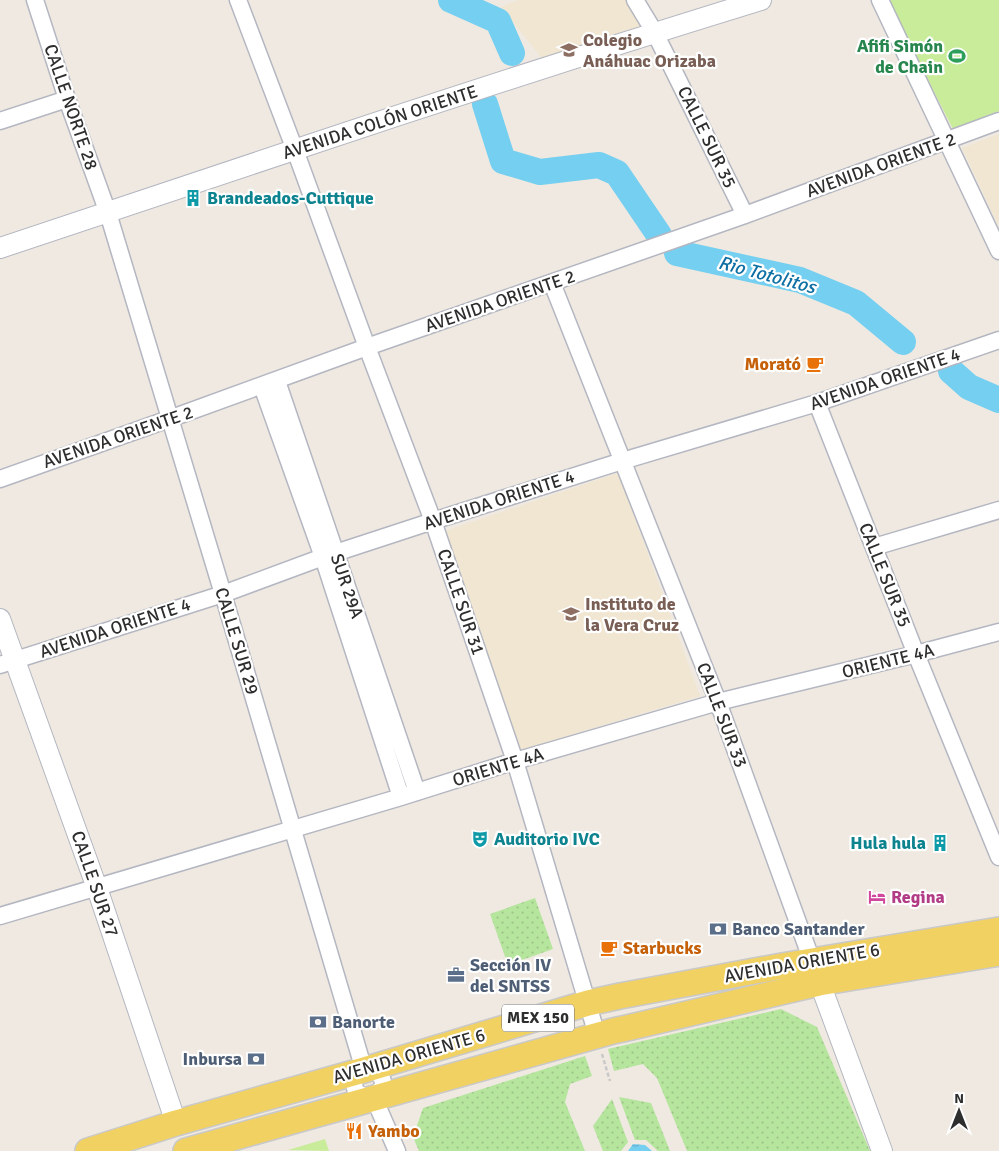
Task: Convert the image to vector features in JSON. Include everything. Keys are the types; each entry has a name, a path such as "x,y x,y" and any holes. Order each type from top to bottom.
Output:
{"main road":[{"name":"AVENIDA ORIENTE 6","path":"186,1151 627,1028 816,972 999,930"},
{"name":"AVENIDA ORIENTE 6","path":"88,1151 176,1123 364,1070 596,1001 816,972 999,953"},
{"path":"596,1001 610,1005 613,1012 605,1033"}],"street":[{"name":"CALLE NORTE 28","path":"35,0 67,99 108,213"},
{"name":"CALLE SUR 31","path":"238,0 433,521 596,1001"},
{"name":"CALLE SUR 35","path":"635,0 655,33 745,215"},
{"name":"AVENIDA COLÓN ORIENTE","path":"0,248 295,150 761,0"},
{"path":"880,0 999,251"},
{"path":"0,121 67,99"},
{"name":"AVENIDA ORIENTE 2","path":"0,479 367,347 745,215 999,121"},
{"name":"CALLE SUR 29","path":"108,213 364,1070"},
{"name":"CALLE SUR 33","path":"552,283 718,702 882,1151"},
{"name":"AVENIDA ORIENTE 4","path":"7,663 223,594 329,555 433,521 622,461 817,403 999,340"},
{"name":"SUR 29A","path":"270,383 409,795"},
{"name":"CALLE SUR 35","path":"817,403 916,654 999,857"},
{"path":"874,548 999,510"},
{"name":"CALLE SUR 27","path":"0,619 7,663 97,888 186,1151"},
{"name":"ORIENTE 4A","path":"0,916 718,702 999,632"},
{"path":"364,1070 377,1072 383,1079 383,1086 374,1098 397,1151"}],"path":[{"path":"605,1033 610,1081"}],"shaded area":[{"name":"Colegio Anáhuac Orizaba","path":"519,0 635,0 655,33 549,67 501,7"},
{"path":"999,134 999,227 962,148"},
{"name":"Instituto de la Vera Cruz","path":"618,473 700,696 520,750 442,532"}],"green space":[{"name":"Afifi Simón de Chain","path":"887,0 999,0 999,111 953,129"},
{"path":"535,898 553,949 508,965 490,914"},
{"path":"781,1009 817,1027 870,1151 687,1151 657,1078 643,1064 614,1071 608,1049"},
{"path":"585,1056 592,1076 570,1084 565,1102 585,1151 419,1151 413,1137 423,1108"},
{"path":"619,1097 651,1103 670,1151 658,1151 646,1140 635,1140"},
{"path":"612,1099 628,1142 621,1151 603,1151 593,1126"},
{"path":"325,1139 329,1151 288,1150"}],"water":[{"path":"633,1144 645,1145 652,1151 628,1151"}],"waterway":[{"name":"Rio Totolitos","path":"451,0 498,21 512,53"},
{"name":"Rio Totolitos","path":"485,104 503,161 540,172 599,165 617,173 659,235"},
{"name":"Rio Totolitos","path":"677,253 800,280 856,303 903,342"},
{"name":"Rio Totolitos","path":"951,371 969,387 999,400"}],"place":[{"name":"Colegio Anáhuac Orizaba","path":"569,50"},
{"name":"Afifi Simón de Chain","path":"957,56"},
{"name":"Brandeados-Cuttique","path":"193,198"},
{"name":"Morató","path":"815,364"},
{"name":"Instituto de la Vera Cruz","path":"571,614"},
{"name":"Auditorio IVC","path":"480,839"},
{"name":"Hula hula","path":"940,843"},
{"name":"Regina","path":"877,897"},
{"name":"Banco Santander","path":"718,929"},
{"name":"Starbucks","path":"609,948"},
{"name":"Sección IV del SNTSS","path":"456,975"},
{"name":"Banorte","path":"318,1022"},
{"name":"Inbursa","path":"256,1059"},
{"name":"Yambo","path":"354,1131"}]}
